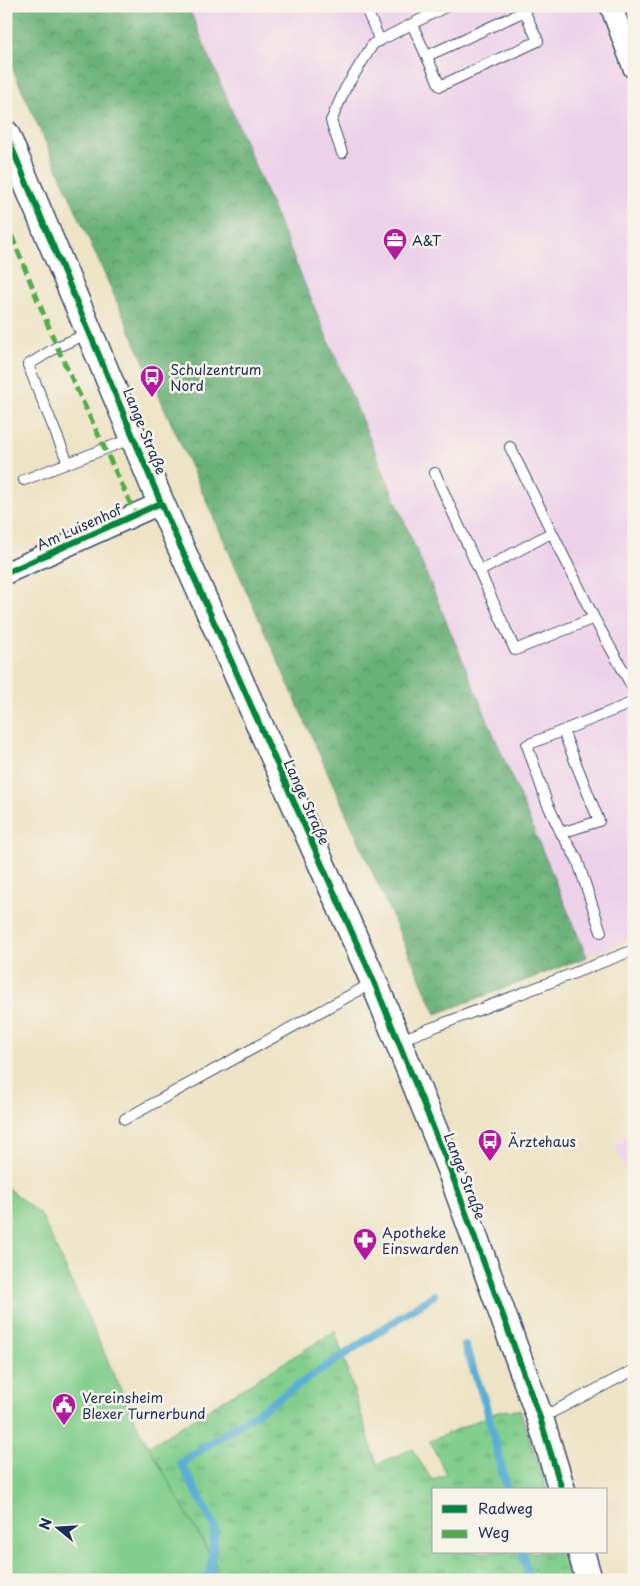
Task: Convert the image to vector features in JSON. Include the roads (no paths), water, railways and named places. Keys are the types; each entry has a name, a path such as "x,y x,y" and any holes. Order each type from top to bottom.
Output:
{"street":[{"path":"611,6 634,68"},
{"name":"Lange Straße","path":"6,134 91,332 161,504 374,982 450,1169 540,1418 561,1488"},
{"name":"Am Luisenhof","path":"6,573 161,504"},
{"path":"582,1554 589,1580"}],"lane":[{"path":"365,6 380,41"},
{"path":"342,153 331,120 345,89 373,44 447,6"},
{"path":"412,24 426,56 440,86 538,42 524,9 426,56"},
{"path":"68,463 28,365 57,347 91,332"},
{"path":"24,480 134,437"},
{"path":"510,447 594,618 634,690"},
{"path":"436,473 515,650 594,618"},
{"path":"480,571 551,532"},
{"path":"601,932 577,859 546,803 527,745 634,702"},
{"path":"561,833 599,821 563,731"},
{"path":"397,1042 634,950"},
{"path":"125,1119 374,982"},
{"path":"540,1418 634,1370"}],"waterway":[{"path":"199,1580 210,1574 215,1527 181,1463 434,1295"},
{"path":"465,1346 485,1402 506,1488"},
{"path":"522,1554 529,1580"}],"place":[{"name":"A&T","path":"395,261"},
{"name":"Schulzentrum Nord","path":"152,398"},
{"name":"Ärztehaus","path":"490,1162"},
{"name":"Apotheke Einswarden","path":"365,1261"},
{"name":"Vereinsheim Blexer Turnerbund","path":"64,1426"}]}
